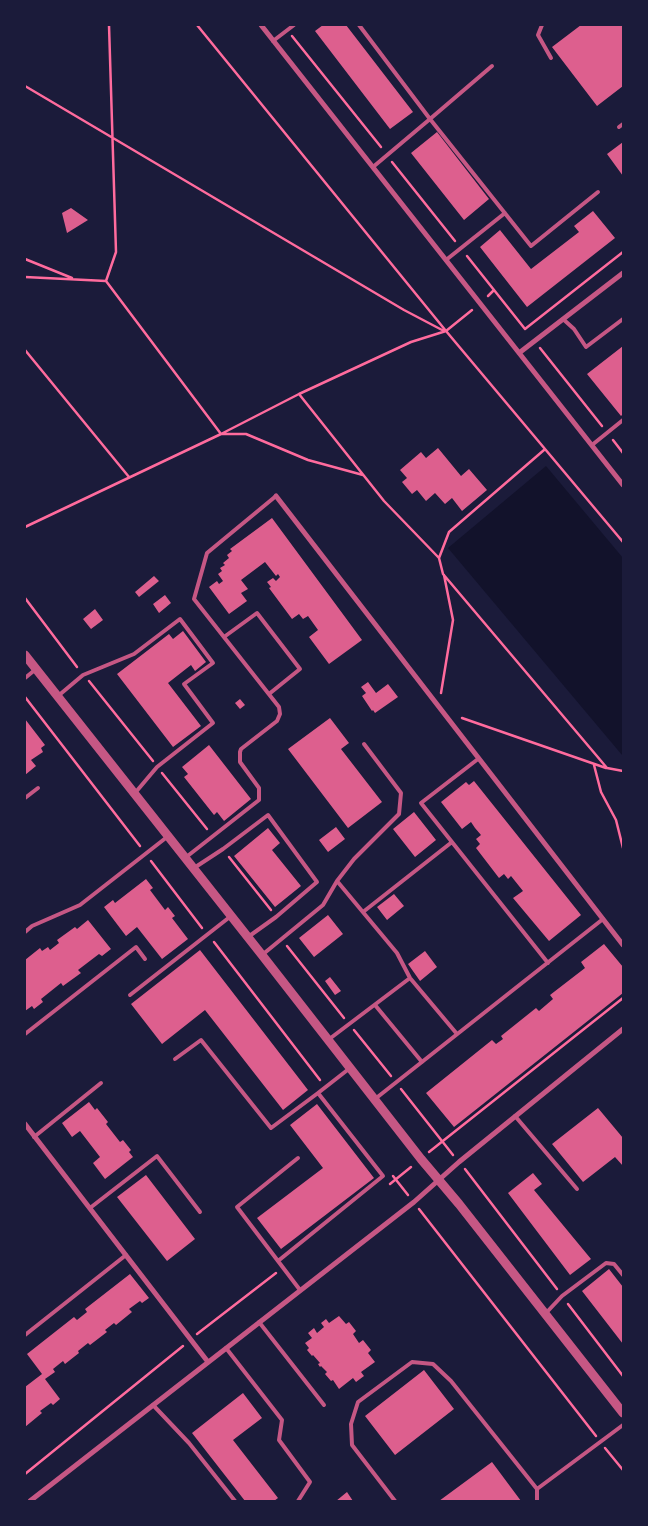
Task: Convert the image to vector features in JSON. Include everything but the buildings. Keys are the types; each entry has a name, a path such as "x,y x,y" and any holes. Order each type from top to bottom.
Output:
{"street":[{"path":"261,25 623,485"},
{"path":"519,353 623,273"},
{"path":"276,496 623,945"},
{"path":"25,655 623,1413"},
{"path":"30,1501 414,1202 459,1162 623,1029"},
{"path":"25,1124 208,1362"}],"lane":[{"path":"274,41 294,25"},
{"path":"359,25 430,119 531,246 598,192"},
{"path":"542,25 538,35 551,58"},
{"path":"372,167 492,66"},
{"path":"446,260 505,213"},
{"path":"564,319 574,329 586,347 623,319"},
{"path":"592,446 623,420"},
{"path":"185,858 259,800 259,788 240,762 239,756 241,749 279,718 279,707 194,599 207,553 276,496"},
{"path":"224,638 258,613 300,669 269,694"},
{"path":"58,696 84,675 134,654 180,619 213,663 184,684 213,723 157,766 135,793"},
{"path":"25,678 36,669"},
{"path":"262,955 323,906 337,881 354,859 399,814 401,793 364,744"},
{"path":"478,759 421,803 548,963"},
{"path":"25,798 38,788"},
{"path":"194,868 268,815 317,882 248,938"},
{"path":"25,932 32,926 80,905 168,836"},
{"path":"363,912 452,842"},
{"path":"337,881 396,953 410,978 457,1034"},
{"path":"130,995 231,916"},
{"path":"375,1100 603,919"},
{"path":"25,1034 136,947 145,959"},
{"path":"328,1040 410,978"},
{"path":"375,1005 422,1062"},
{"path":"175,1059 200,1040 271,1128 350,1068"},
{"path":"34,1137 101,1084"},
{"path":"278,1261 383,1176 318,1093"},
{"path":"515,1116 577,1189"},
{"path":"90,1208 157,1156 200,1212"},
{"path":"298,1158 237,1207 300,1290"},
{"path":"25,1334 126,1255"},
{"path":"545,1314 562,1296 606,1263 614,1264 623,1275"},
{"path":"259,1322 324,1405"},
{"path":"226,1348 282,1420 279,1440 310,1482 298,1501"},
{"path":"395,1501 352,1445 351,1424 358,1402 412,1362 433,1364 451,1381 537,1489 537,1501"},
{"path":"152,1405 189,1443 235,1501"},
{"path":"537,1489 623,1426"}],"path":[{"path":"106,282 116,252 109,25"},
{"path":"198,25 446,331 623,542"},
{"path":"288,30 623,453"},
{"path":"25,86 404,310 446,331"},
{"path":"525,329 623,252"},
{"path":"25,259 76,279"},
{"path":"25,277 106,282 220,434"},
{"path":"25,527 299,394 411,342 446,331 480,303"},
{"path":"25,350 129,477"},
{"path":"299,394 384,501 439,558 452,620 439,708"},
{"path":"220,434 246,434 308,460 363,475"},
{"path":"439,558 449,532 544,450"},
{"path":"443,574 607,768"},
{"path":"25,598 213,836"},
{"path":"461,718 594,765 623,771"},
{"path":"594,765 601,792 616,820 623,848"},
{"path":"223,849 276,917"},
{"path":"282,939 459,1162 623,1376"}],"shaded area":[{"path":"546,466 623,558 622,755 448,548"}]}
